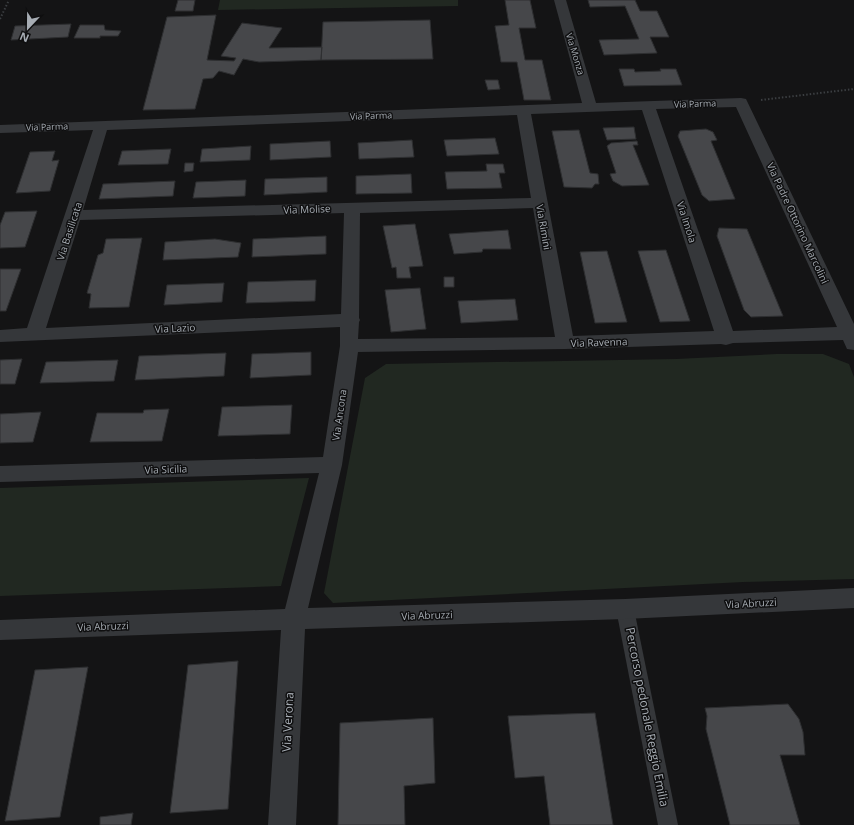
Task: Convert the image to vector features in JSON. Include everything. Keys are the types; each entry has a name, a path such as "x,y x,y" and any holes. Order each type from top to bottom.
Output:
{"street":[{"name":"Via Monza","path":"560,0 590,108"},
{"name":"Via Parma","path":"0,129 741,102"},
{"name":"Via Padre Ottorino Marcolini","path":"741,102 851,339"},
{"name":"Via Imola","path":"648,106 726,339"},
{"name":"Via Rimini","path":"523,110 565,343"},
{"name":"Via Basilicata","path":"34,335 100,133 100,126"},
{"name":"Via Molise","path":"74,215 540,203"},
{"name":"Via Ancona","path":"294,619 332,465 349,346 351,320 352,208"},
{"name":"Via Lazio","path":"0,336 351,320"},
{"name":"Via Ravenna","path":"349,346 726,339 851,339"},
{"name":"Via Sicilia","path":"0,474 332,465"},
{"name":"Via Abruzzi","path":"1,632 294,619 625,609 854,598"},
{"name":"Percorso pedonale Reggio Emilia","path":"625,609 668,825"},
{"name":"Via Verona","path":"282,825 294,619"}],"path":[{"path":"0,19 9,0"},
{"path":"741,102 854,89"}],"shaded area":[{"path":"220,0 458,0 458,6 218,10"},
{"path":"777,354 823,354 849,364 854,377 854,579 743,582 333,603 324,593 365,378 386,364 676,359"},
{"path":"309,478 281,586 0,596 0,488"}],"building":[{"path":"178,0 195,0 193,11 175,11"},
{"path":"505,0 530,0 536,28 519,28 525,60 542,60 551,100 524,100 517,62 501,62 495,26 509,25"},
{"path":"588,0 635,0 640,11 657,11 669,37 650,37 657,53 604,55 599,40 639,39 625,6 590,7"},
{"path":"216,15 207,60 234,61 236,58 221,56 242,23 282,28 269,48 322,47 321,60 259,62 243,59 234,75 219,71 213,78 203,79 195,109 143,110 167,17"},
{"path":"430,20 433,59 321,60 323,22"},
{"path":"71,24 68,37 11,40 15,26"},
{"path":"80,25 104,25 105,30 121,31 118,36 74,38"},
{"path":"619,69 634,69 635,72 676,69 682,85 624,86"},
{"path":"485,80 498,80 500,89 488,90"},
{"path":"634,127 636,139 607,140 603,128"},
{"path":"706,129 713,132 717,140 711,141 735,199 709,201 702,195 678,136 680,131"},
{"path":"579,130 590,173 598,174 599,184 595,184 592,188 564,187 552,131"},
{"path":"495,138 499,154 447,156 444,140"},
{"path":"412,140 414,157 359,159 358,143"},
{"path":"330,141 331,157 270,160 270,144"},
{"path":"637,141 638,145 633,145 649,185 622,186 613,181 610,174 616,173 607,146 611,143"},
{"path":"251,146 250,160 200,162 202,149"},
{"path":"171,149 168,164 118,165 122,151"},
{"path":"55,151 52,161 59,160 50,191 16,193 30,152"},
{"path":"185,163 194,163 193,171 184,172"},
{"path":"486,164 503,164 505,173 499,173 502,188 447,189 445,172 487,171"},
{"path":"411,174 412,193 356,194 356,176"},
{"path":"327,177 327,192 264,195 265,179"},
{"path":"246,180 245,196 193,198 196,182"},
{"path":"175,181 173,196 99,199 103,184"},
{"path":"37,211 25,247 0,248 0,225 5,212"},
{"path":"415,224 423,266 409,267 411,278 397,278 396,267 392,268 383,226"},
{"path":"719,228 747,229 783,316 751,317 744,310 717,236"},
{"path":"508,230 511,249 483,249 482,252 454,254 449,234"},
{"path":"326,236 326,254 252,257 253,239"},
{"path":"142,238 129,307 89,308 91,294 87,293 98,255 103,253 106,239"},
{"path":"215,239 241,243 238,257 163,260 165,242"},
{"path":"666,250 690,321 660,322 638,251"},
{"path":"607,251 627,322 595,323 580,252"},
{"path":"0,269 21,269 6,311 0,311"},
{"path":"444,277 454,277 454,287 444,287"},
{"path":"316,280 315,301 246,303 248,282"},
{"path":"224,283 222,302 164,305 167,285"},
{"path":"420,288 426,329 391,332 385,290"},
{"path":"515,299 518,320 461,323 458,301"},
{"path":"311,352 311,375 250,378 252,354"},
{"path":"226,353 224,376 135,380 139,356"},
{"path":"22,359 15,384 0,384 0,360"},
{"path":"118,360 114,381 40,383 46,362"},
{"path":"292,405 290,434 218,436 222,407"},
{"path":"169,409 162,441 90,442 97,413 143,413 144,410"},
{"path":"41,412 33,442 0,443 0,414"},
{"path":"238,661 228,809 170,813 188,665"},
{"path":"88,667 60,817 5,821 35,670"},
{"path":"788,704 799,719 803,732 805,755 780,755 800,825 730,825 706,729 707,716 705,708"},
{"path":"595,713 613,825 550,825 544,776 515,778 508,716"},
{"path":"433,718 435,783 404,786 405,825 338,825 340,723"},
{"path":"133,813 131,825 100,825 100,817"}]}
